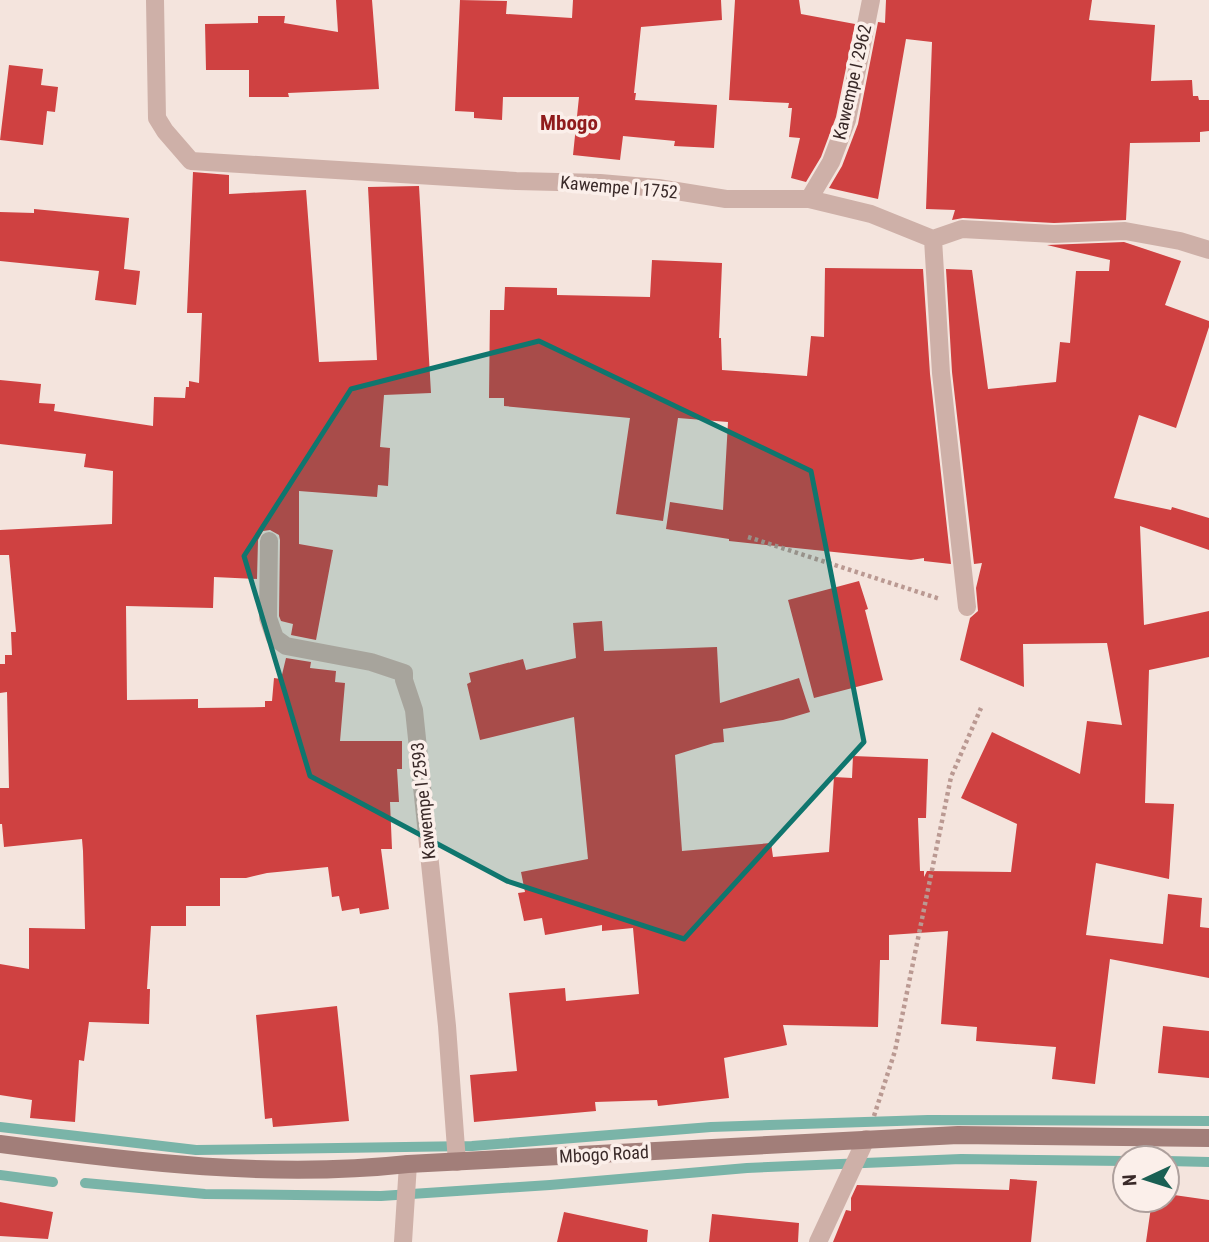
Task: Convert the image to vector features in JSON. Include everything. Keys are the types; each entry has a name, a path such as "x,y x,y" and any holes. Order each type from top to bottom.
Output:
{"street":[{"name":"Kawempe I 1752","path":"155,0 157,118 177,147 191,161 516,181 600,183 658,188 726,200 809,199 871,214 933,239"},
{"name":"Kawempe I 2962","path":"809,199 831,162 847,120 871,0"},
{"path":"967,607 941,373 933,239 962,229 1054,234 1125,231 1180,241 1209,250"},
{"name":"Kawempe I 2593","path":"269,541 268,618 275,638 286,646 371,662 404,673 415,723 447,1026 457,1162"},
{"name":"Mbogo Road","path":"0,1144 183,1164 282,1169 368,1169 408,1164 958,1135 1209,1138"},
{"path":"818,1242 866,1139"},
{"path":"404,1242 408,1164"}],"path":[{"path":"748,537 967,607"},
{"path":"866,1139 895,1051 951,777 981,708"}],"highlighted area":[{"path":"539,341 811,471 864,742 684,939 507,881 310,776 244,556 351,389"}],"building":[{"path":"336,0 372,0 379,89 288,93 289,97 249,97 249,70 206,70 205,24 258,23 258,16 285,16 284,23 338,32"},
{"path":"460,0 507,1 506,14 572,18 573,0 721,0 722,20 641,27 634,93 635,100 717,105 714,148 674,146 675,141 623,136 620,160 573,155 579,97 503,97 502,120 474,118 474,112 455,111"},
{"path":"735,0 799,0 801,14 855,24 836,117 821,157 806,182 791,178 800,138 789,137 792,108 788,108 789,103 729,100"},
{"path":"886,0 1092,0 1089,20 1155,25 1151,81 1192,80 1193,96 1198,96 1199,100 1209,100 1209,131 1200,132 1200,142 1130,143 1126,220 1054,223 963,218 952,220 955,210 926,209 932,42 906,39 878,199 829,188 842,166 858,124 878,22 885,23"},
{"path":"9,65 43,69 41,85 58,87 55,112 47,111 43,145 0,140"},
{"path":"193,172 229,175 229,194 306,190 319,362 377,360 368,187 419,186 431,393 384,395 380,447 390,448 388,486 378,485 377,497 299,491 299,544 333,550 316,640 291,635 293,624 281,621 280,540 279,535 270,530 263,531 258,540 257,579 214,577 213,608 126,606 127,700 198,699 198,708 265,707 265,701 272,701 274,678 281,679 286,658 311,662 310,668 336,671 335,682 345,683 340,741 402,741 402,769 397,769 399,802 390,802 392,849 381,849 389,909 360,914 359,908 342,911 339,896 332,897 328,867 267,873 246,878 220,878 220,906 186,906 186,926 151,926 147,989 150,989 149,1024 89,1022 84,1061 79,1060 75,1122 30,1118 32,1100 0,1095 0,964 29,969 29,928 85,929 83,851 82,839 4,847 0,824 0,788 9,788 7,692 0,693 0,664 5,664 5,655 12,655 11,632 16,632 9,555 0,555 0,530 112,524 113,471 84,467 86,454 0,444 0,380 41,384 39,403 55,404 54,411 153,426 154,397 185,398 189,381 199,383 202,313 187,313"},
{"path":"34,209 129,218 124,269 140,271 136,305 95,300 99,271 0,261 0,212 34,213"},
{"path":"1124,242 1181,261 1165,305 1209,321 1176,428 1139,415 1114,498 1171,510 1172,507 1209,518 1209,550 1140,526 1144,625 1209,611 1209,657 1149,670 1145,803 1174,804 1169,879 1096,863 1086,935 1163,944 1168,894 1202,898 1200,927 1209,928 1209,978 1110,959 1095,1084 1052,1079 1056,1047 976,1041 977,1027 941,1024 948,931 889,935 889,960 880,960 878,1027 783,1025 787,1045 724,1058 729,1098 658,1106 657,1100 595,1102 596,1111 474,1122 470,1075 517,1071 509,993 565,988 566,1001 639,994 633,928 602,931 602,925 545,935 542,918 524,921 518,893 525,892 521,872 588,859 574,717 480,740 467,684 471,682 469,673 523,659 526,670 576,658 573,623 602,621 604,651 717,647 720,703 799,678 810,712 783,720 723,729 724,742 675,755 682,851 771,843 773,857 829,852 834,777 852,778 853,756 928,759 926,818 918,818 920,871 924,871 924,877 927,871 1011,872 1017,824 961,798 992,732 1080,774 1087,721 1122,725 1107,643 1023,644 1024,687 960,660 970,618 978,611 976,588 982,563 974,564 952,372 946,269 972,270 988,389 1056,382 1060,342 1070,343 1076,271 1109,271 1110,260 1047,245"},
{"path":"652,260 722,263 719,338 722,370 807,376 811,336 824,337 825,268 923,269 930,374 951,564 924,561 924,558 911,560 729,541 666,529 670,502 723,510 728,422 678,418 663,521 616,514 630,418 504,406 504,398 489,398 490,310 504,310 505,287 557,288 557,295 650,297"},
{"path":"859,581 868,609 865,610 883,680 814,698 788,600"},
{"path":"337,1006 349,1121 273,1127 272,1118 265,1119 256,1015"},
{"path":"1163,1026 1209,1031 1209,1078 1158,1073"},
{"path":"1010,1179 1037,1181 1031,1242 833,1242 846,1210 851,1211 851,1198 857,1185 1009,1190"},
{"path":"1181,1196 1209,1200 1209,1242 1146,1242 1150,1214 1181,1214"},
{"path":"0,1202 53,1212 48,1239 0,1236"},
{"path":"564,1212 648,1230 647,1242 557,1242"},
{"path":"712,1214 799,1223 798,1242 709,1242"}],"waterway":[{"path":"0,1127 196,1150 472,1146 711,1127 928,1120 1209,1121"},
{"path":"85,1183 205,1194 381,1196 747,1168 961,1159 1111,1161"},
{"path":"1181,1161 1209,1162"},
{"path":"0,1175 53,1182"}],"district":[{"name":"Mbogo","path":"569,123"}]}
